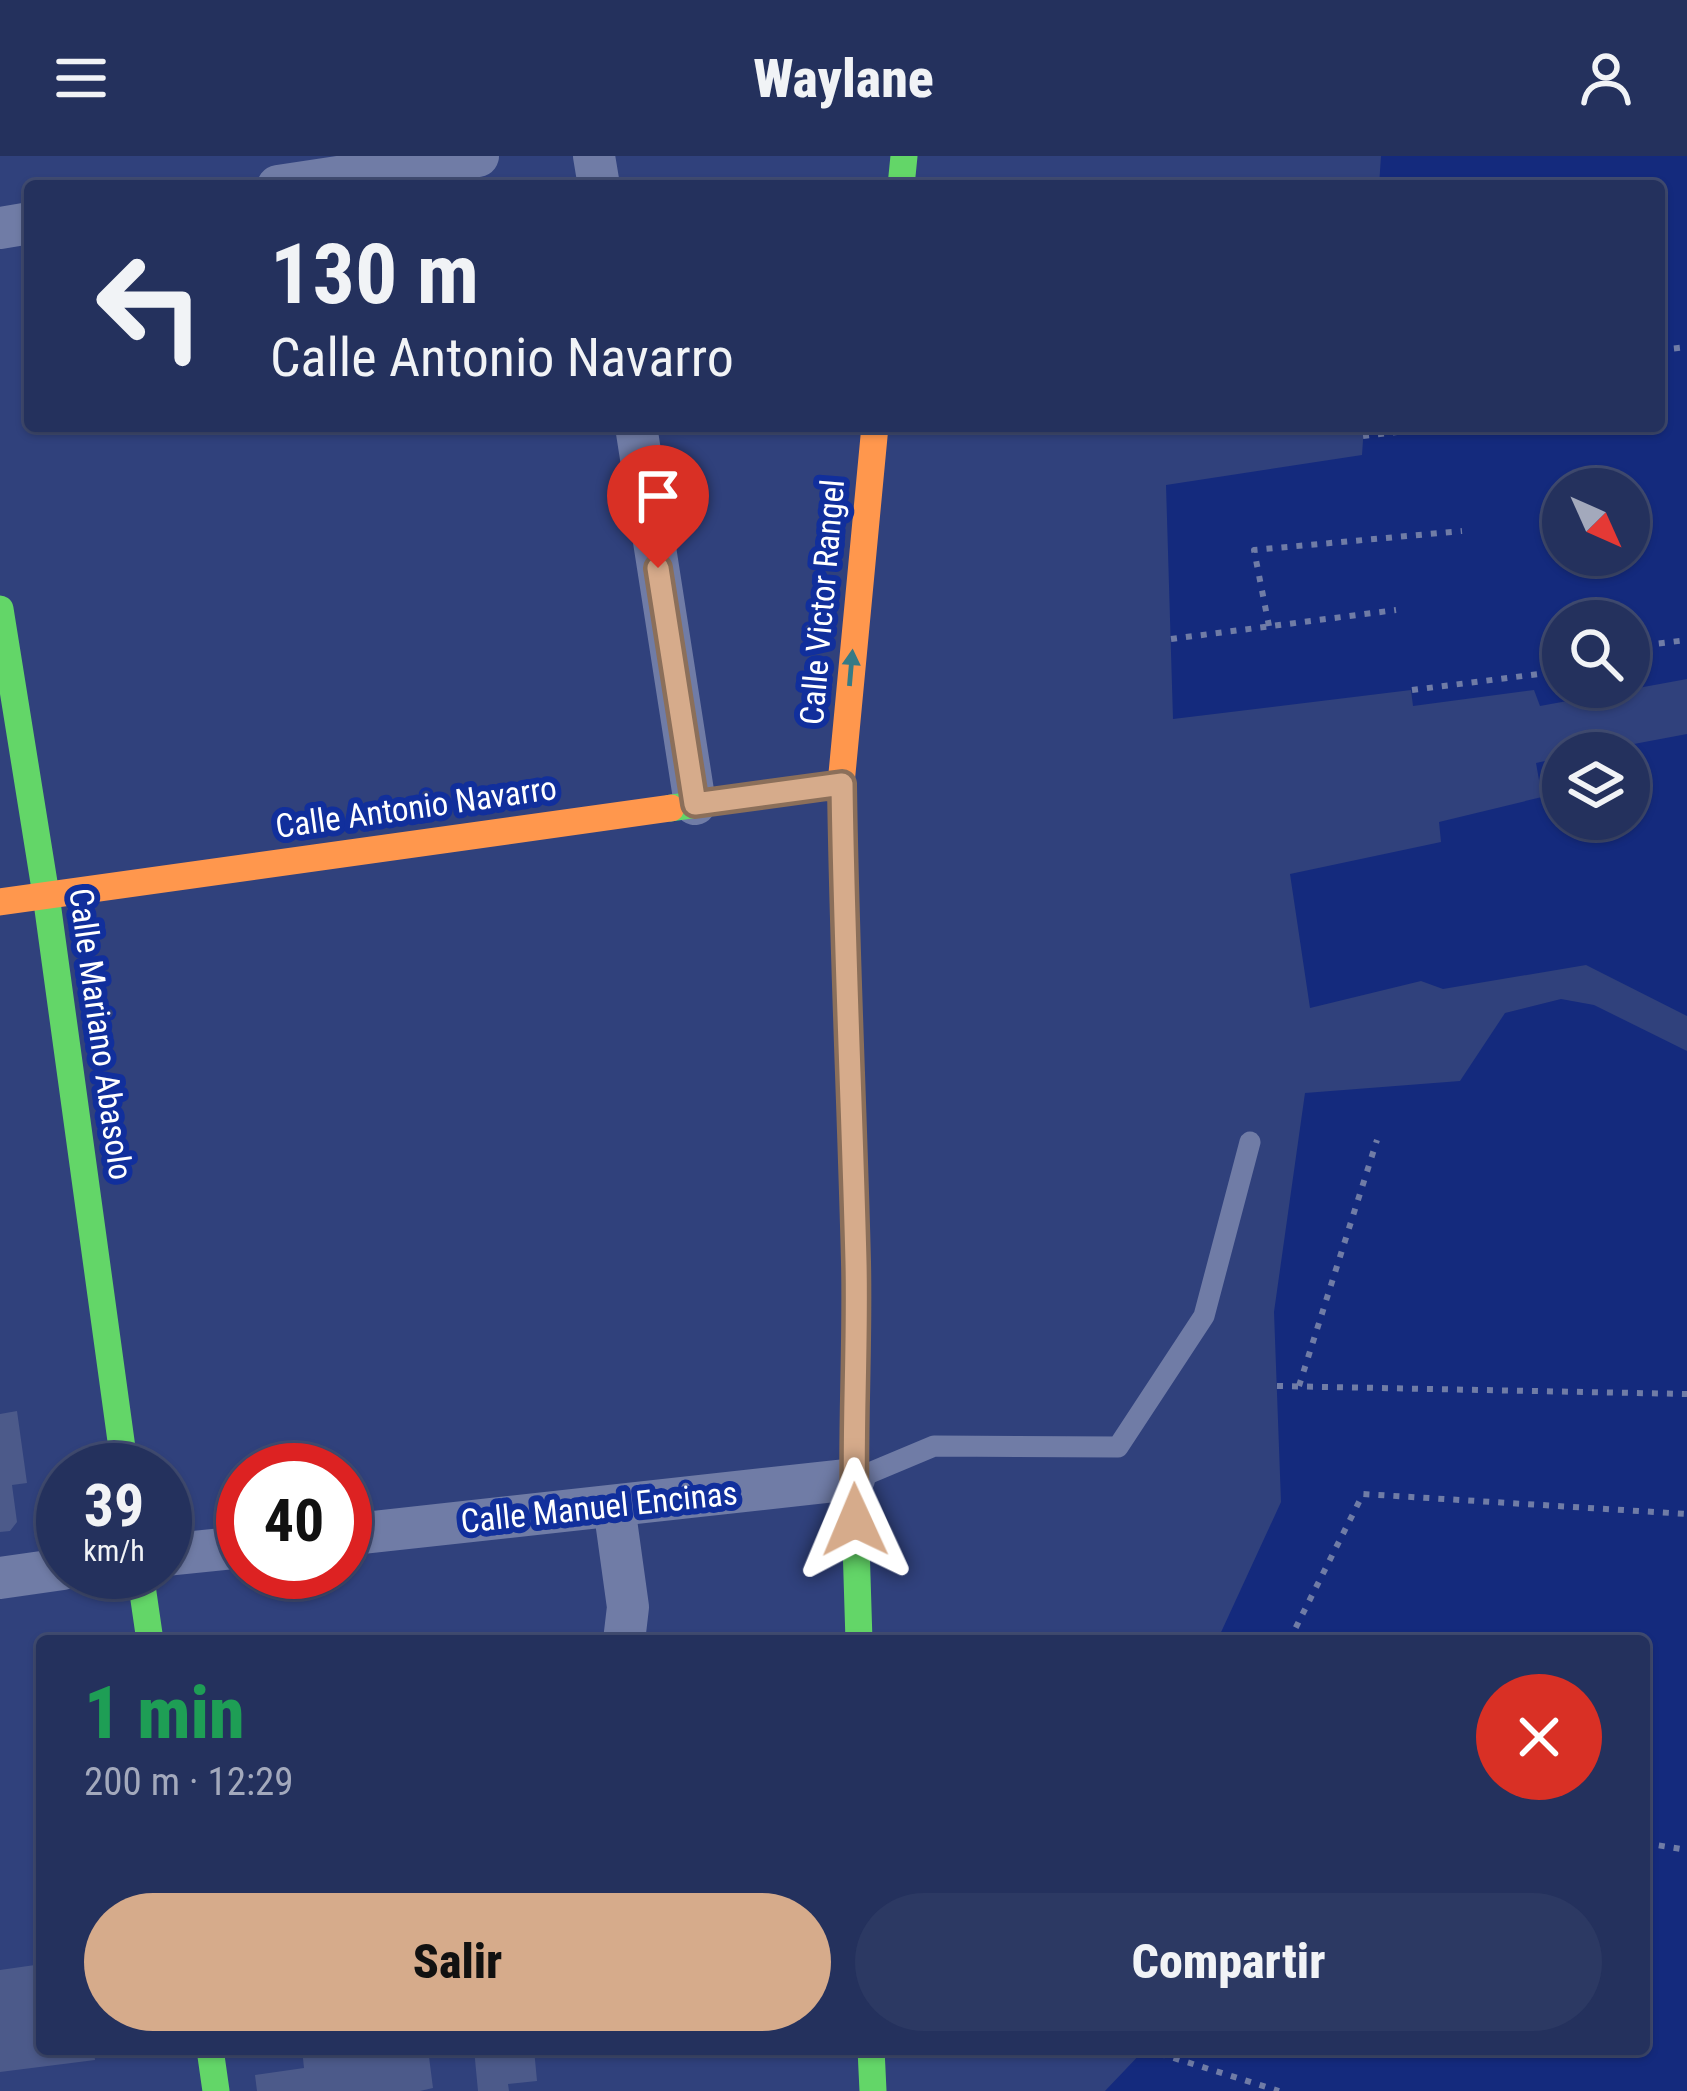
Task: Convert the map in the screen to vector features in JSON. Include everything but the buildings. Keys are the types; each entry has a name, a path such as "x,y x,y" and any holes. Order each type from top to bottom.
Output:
{"street":[{"path":"318,180 478,156"},
{"path":"637,432 695,804"},
{"name":"Calle Victor Rangel","path":"859,1635 854,1479 857,1308 842,784 874,432"},
{"name":"Calle Mariano Abasolo","path":"0,609 46,896 121,1443"},
{"name":"Calle Antonio Navarro","path":"0,902 842,784"},
{"name":"Calle Manuel Encinas","path":"372,1532 854,1479"},
{"path":"614,1506 628,1606 625,1635"},
{"path":"0,1578 36,1573"},
{"path":"144,1599 149,1635"},
{"path":"211,2055 216,2091"},
{"path":"872,2055 873,2091"}],"lane":[{"path":"854,1479 934,1446 1118,1447 1204,1316 1250,1142"}],"path":[{"path":"1364,436 1398,432"},
{"path":"1269,626 1254,550 1462,531"},
{"path":"1171,639 1396,610"},
{"path":"1650,644 1687,640"},
{"path":"1412,690 1542,674"},
{"path":"1299,1386 1377,1140"},
{"path":"1276,1386 1687,1394"},
{"path":"1292,1635 1363,1494 1687,1514"},
{"path":"1650,1844 1687,1850"},
{"path":"1164,2055 1279,2091"}],"shaded area":[{"path":"1381,156 1687,156 1687,679 1650,686 1650,600 1542,600 1542,706 1534,690 1413,706 1411,690 1173,719 1166,485 1362,455 1364,432 1665,432 1665,180 1379,180"},
{"path":"1687,734 1687,1016 1586,965 1443,989 1421,981 1310,1008 1290,874 1441,842 1439,822 1542,797 1542,840 1650,840 1650,741"},
{"path":"1542,762 1542,797 1536,763"},
{"path":"1561,999 1594,1005 1687,1051 1687,2091 1105,2091 1139,2055 1650,2055 1650,1635 1220,1635 1281,1502 1274,1312 1305,1093 1460,1081 1505,1013"}],"traffic: fast":[{"path":"902,180 904,156"},
{"path":"0,609 46,895 121,1443"},
{"path":"671,808 841,784"},
{"path":"842,816 857,1308 854,1479 859,1635"},
{"path":"144,1599 149,1635"},
{"path":"211,2055 216,2091"},
{"path":"871,2055 873,2091"}],"traffic: slow":[{"path":"842,816 841,784 874,432"},
{"path":"0,902 671,808"}],"route":[{"path":"658,568 695,804 842,784 857,1308 855,1520"}]}
